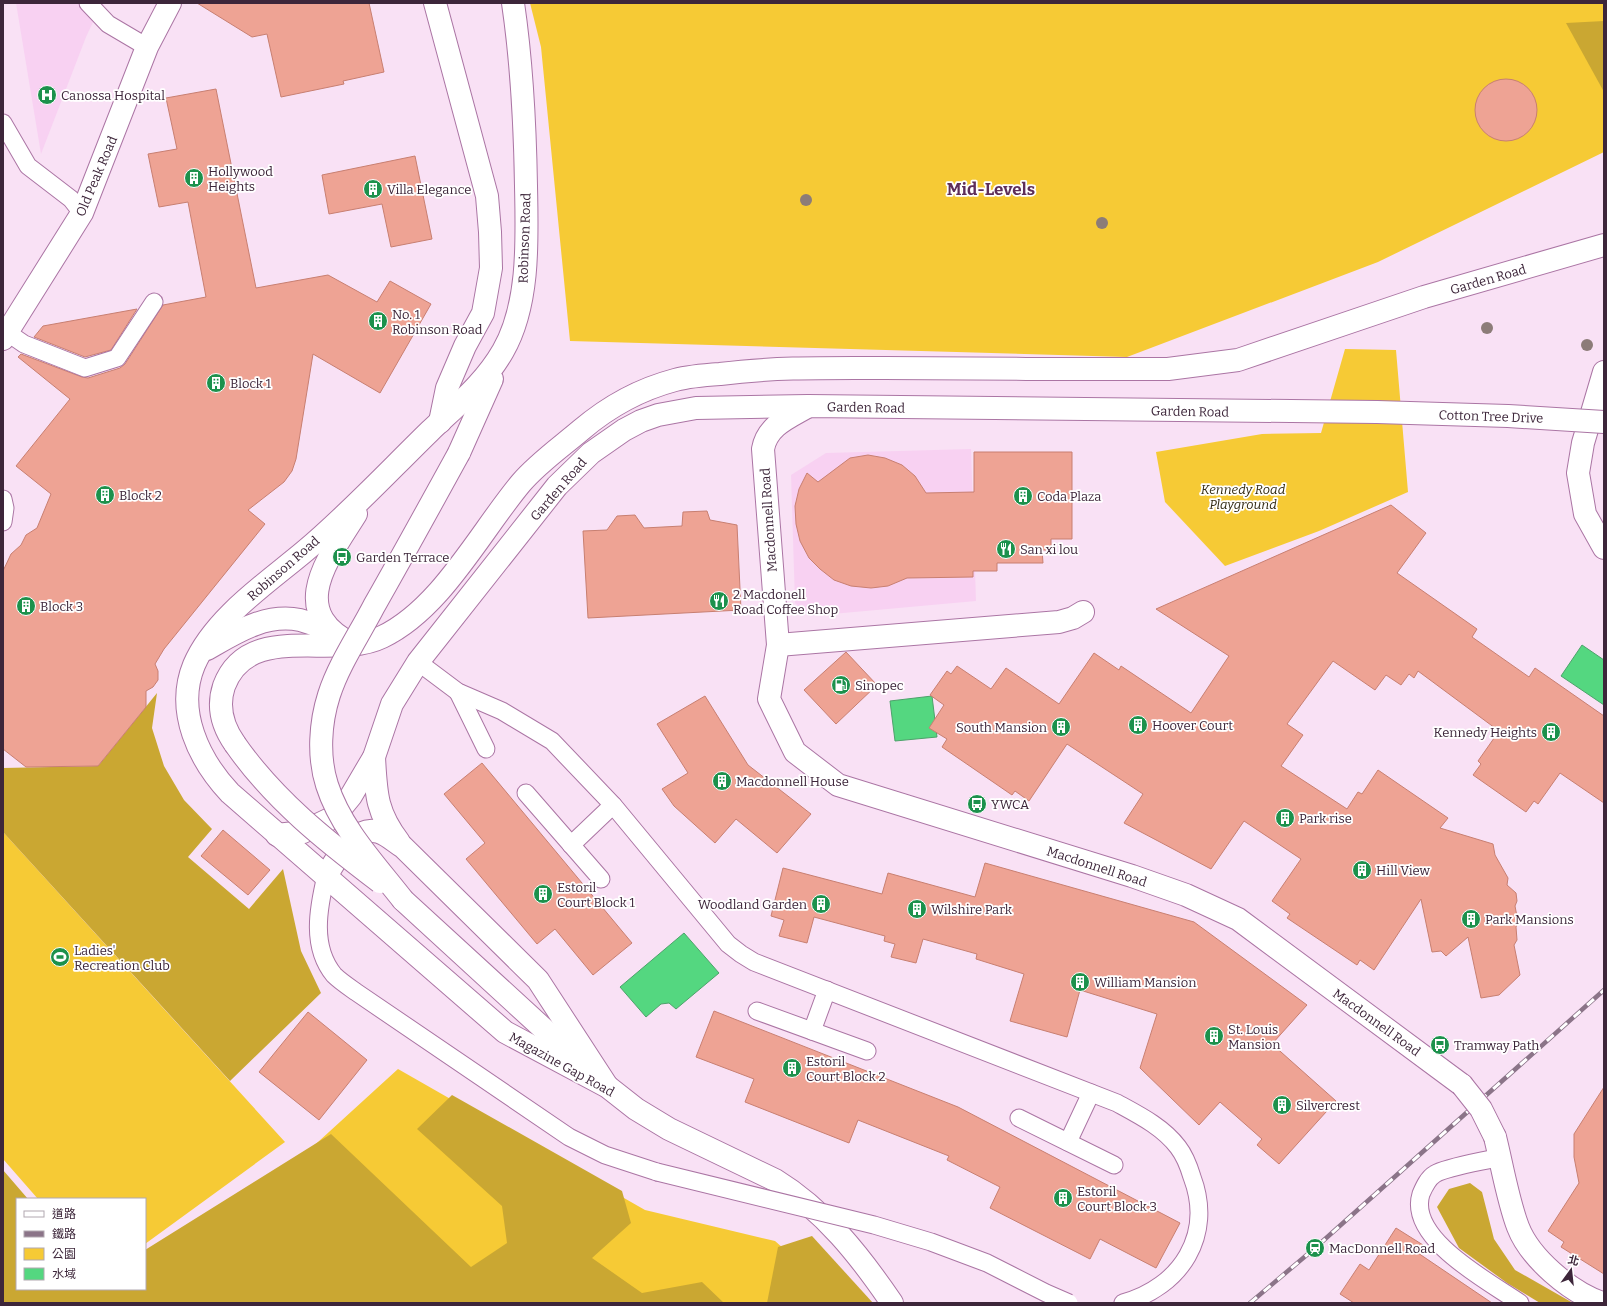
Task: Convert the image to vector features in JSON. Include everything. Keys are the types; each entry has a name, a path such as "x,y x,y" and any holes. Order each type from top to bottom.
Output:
{"main road":[{"name":"Old Peak Road","path":"5,336 82,213 147,47 170,3"},
{"path":"435,3 487,196 491,268 483,313 465,346 447,388 440,422"},
{"name":"Robinson Road","path":"201,653 220,627 235,610 308,549 481,384 504,350 520,307 526,265 527,214 522,66 514,3"},
{"name":"Garden Road","path":"354,645 381,638 403,625 432,600 523,480 601,414 641,392 660,384 679,379 787,367 1168,369 1206,365 1238,360 1424,297 1604,245"},
{"path":"403,900 338,813 327,784 324,770 322,753 325,713 329,695 345,659 459,453 504,350"},
{"path":"1604,372 1583,443 1578,473 1586,514 1604,548"},
{"name":"Garden Road","path":"277,835 304,832 332,818 351,796 374,757 392,704 418,662 557,486 591,453 608,440 641,421 696,408 808,406 1377,412"},
{"name":"Macdonnell Road","path":"808,406 772,429 767,436 763,449 778,644 769,699 795,752 838,785 1132,876 1186,895 1238,919 1462,1086 1481,1109 1497,1147 1518,1227 1527,1243 1541,1261 1564,1282 1602,1303"},
{"name":"Cotton Tree Drive","path":"1377,412 1508,416 1604,422"},
{"name":"Robinson Road","path":"329,630 318,608 316,596 319,580 324,565 371,489"},
{"path":"778,644 1059,622 1073,618 1083,612"},
{"path":"277,835 226,789 206,764 199,751 190,721 188,690 190,677 201,653 248,627 263,621 279,619 299,620 329,630 340,638 354,645"},
{"path":"354,645 329,647 271,646 241,661 228,678 221,696 224,725 235,744 261,779 316,833 403,900 608,1087"},
{"path":"374,757 376,790 381,813 388,827 403,847 538,980 608,1087"},
{"path":"326,876 343,849 361,834 378,831 403,847"},
{"name":"Magazine Gap Road","path":"277,835 505,1032 608,1087 636,1109 668,1129 775,1180 801,1197 825,1219 855,1252 892,1303"}],"lane":[{"path":"88,3 108,24 147,47"},
{"path":"104,3 108,24"},
{"path":"3,123 28,166 71,199 82,213"},
{"path":"5,336 85,368 116,358 154,302"},
{"path":"3,499 5,508 3,522"},
{"path":"418,662 458,692 502,711 552,741 613,805 728,944 740,954 754,962 1117,1103 1143,1117 1165,1133 1179,1147 1188,1165 1198,1201 1198,1229 1190,1253 1171,1276 1149,1293 1123,1303"},
{"path":"458,692 486,749"},
{"path":"526,793 601,879"},
{"path":"571,845 613,805"},
{"path":"326,876 318,910 319,938 325,960 335,975 356,992 569,1137 605,1155 657,1172 874,1225 931,1242 987,1263 1069,1303"},
{"path":"812,1031 827,990"},
{"path":"757,1011 867,1051"},
{"path":"1068,1142 1092,1093"},
{"path":"1019,1118 1114,1165"},
{"path":"1497,1147 1435,1174 1423,1188 1420,1197 1420,1213 1430,1232 1446,1251 1520,1303"}],"shaded area":[{"name":"Canossa Hospital","path":"16,3 102,3 86,37 41,154"},
{"path":"1604,21 1604,92 1566,23"},
{"path":"971,449 976,601 810,616 795,603 791,475 826,453"},
{"path":"157,693 152,728 164,766 184,800 212,829 188,857 249,909 283,869 301,951 321,993 230,1081 3,832 3,768 98,766"},
{"path":"452,1095 622,1191 631,1223 592,1258 642,1293 702,1282 724,1303 3,1303 3,1170 27,1198 16,1198 16,1290 146,1290 146,1249 331,1134 471,1267 507,1243 502,1206 417,1129"},
{"path":"1470,1183 1482,1192 1494,1239 1515,1270 1573,1303 1540,1303 1507,1283 1459,1248 1437,1207 1449,1189"},
{"path":"812,1236 873,1303 767,1303 778,1247"}],"green space":[{"path":"530,3 1604,3 1604,152 1378,262 1127,357 570,341 541,47"},
{"name":"Kennedy Road Playground","path":"1345,349 1396,350 1408,492 1319,531 1225,566 1165,502 1156,452 1262,434 1321,433"},
{"name":"Ladies' Recreation Club","path":"3,832 285,1142 146,1243 146,1198 37,1198 3,1159"},
{"path":"398,1069 645,1210 775,1241 846,1303 450,1303 261,1194"}],"water":[{"path":"1582,645 1604,660 1604,705 1561,676"},
{"path":"932,696 937,737 895,741 890,701"},
{"path":"684,933 719,973 676,1009 669,1003 661,1004 646,1017 620,987"}],"building":[{"path":"197,3 369,3 384,72 343,81 344,84 281,97 267,34 252,37"},
{"path":"1500,79 1512,79 1528,88 1535,98 1537,110 1535,122 1528,132 1512,141 1500,141 1489,136 1480,127 1475,116 1475,104 1480,93 1489,84"},
{"path":"216,89 256,288 328,275 377,302 390,281 431,304 380,393 313,354 296,459 292,471 284,482 248,510 265,524 164,649 155,664 158,671 158,680 153,687 146,691 146,707 98,766 26,767 3,749 3,571 11,554 21,545 26,535 37,528 51,494 16,466 70,399 18,357 21,354 88,378 120,368 125,364 163,305 206,297 188,202 159,207 148,154 177,149 166,98"},
{"name":"Villa Elegance","path":"415,156 432,239 391,247 382,204 329,214 322,175"},
{"path":"137,309 111,350 85,357 34,337 43,326"},
{"path":"974,452 1072,452 1072,539 1051,539 1051,550 1042,550 1043,563 997,563 997,571 973,571 973,577 907,578 888,586 871,588 851,586 834,580 809,558 800,541 796,524 795,506 799,489 807,473 818,482 850,458 868,455 885,458 902,465 915,476 926,493 974,492"},
{"path":"1391,505 1426,533 1397,573 1477,629 1472,637 1529,677 1535,668 1604,716 1604,803 1560,773 1538,804 1534,801 1526,812 1473,775 1481,764 1478,761 1499,731 1418,671 1414,678 1409,674 1401,685 1386,675 1375,690 1333,661 1287,724 1303,735 1281,766 1347,809 1358,792 1362,794 1378,770 1448,818 1440,828 1493,844 1495,855 1508,878 1507,885 1516,893 1517,901 1515,906 1518,922 1516,927 1517,940 1514,945 1520,975 1499,995 1481,998 1468,937 1446,956 1441,951 1432,952 1421,899 1374,970 1360,960 1357,965 1287,918 1290,914 1272,901 1301,859 1244,821 1211,869 1124,823 1143,794 1067,744 1029,801 1015,791 1012,795 942,747 947,739 929,728 944,705 930,695 947,671 951,674 957,666 991,689 1006,668 1059,704 1094,653 1119,670 1121,666 1191,713 1229,656 1156,609"},
{"path":"707,511 710,520 737,525 741,610 588,618 583,531 607,530 617,516 635,515 644,528 682,526 683,512"},
{"name":"Sinopec","path":"846,652 877,685 836,724 804,690"},
{"name":"Macdonnell House","path":"705,696 748,765 811,814 777,853 736,819 715,843 674,806 662,789 688,773 657,724"},
{"name":"Estoril Court Block 1","path":"482,763 632,943 593,975 555,929 537,944 466,859 485,843 444,794"},
{"path":"223,830 270,870 248,895 201,856"},
{"path":"985,863 1194,922 1307,1005 1272,1044 1336,1101 1279,1164 1257,1145 1262,1139 1220,1102 1199,1125 1140,1068 1157,1014 1080,990 1067,1037 1010,1021 1024,974 976,959 977,954 923,939 916,963 891,957 895,944 884,941 885,936 814,917 807,943 779,936 784,920 771,916 783,868 882,894 888,873 975,897"},
{"path":"714,1011 958,1107 1180,1223 1156,1268 1100,1239 1090,1259 990,1208 1000,1187 947,1160 949,1156 858,1120 849,1143 745,1102 754,1079 696,1057"},
{"path":"308,1012 367,1060 319,1120 259,1072"},
{"path":"1604,1087 1604,1274 1561,1247 1564,1242 1548,1231 1579,1183 1574,1157 1574,1134"},
{"path":"1396,1228 1423,1245 1418,1253 1492,1303 1354,1303 1340,1294 1360,1264 1369,1270"}],"railway":[{"path":"1250,1303 1315,1248 1604,990"}],"place":[{"name":"Canossa Hospital","path":"47,95"},
{"name":"Hollywood Heights","path":"194,178"},
{"name":"Villa Elegance","path":"373,189"},
{"name":"No. 1 Robinson Road","path":"378,321"},
{"name":"Block 1","path":"216,383"},
{"name":"Block 2","path":"105,495"},
{"name":"Coda Plaza","path":"1023,496"},
{"name":"San xi lou","path":"1006,549"},
{"name":"Garden Terrace","path":"342,557"},
{"name":"2 Macdonell Road Coffee Shop","path":"719,601"},
{"name":"Block 3","path":"26,606"},
{"name":"Sinopec","path":"841,685"},
{"name":"Hoover Court","path":"1138,725"},
{"name":"South Mansion","path":"1061,727"},
{"name":"Kennedy Heights","path":"1551,732"},
{"name":"Macdonnell House","path":"722,781"},
{"name":"YWCA","path":"977,804"},
{"name":"Park rise","path":"1285,818"},
{"name":"Hill View","path":"1362,870"},
{"name":"Estoril Court Block 1","path":"543,894"},
{"name":"Woodland Garden","path":"821,904"},
{"name":"Wilshire Park","path":"917,909"},
{"name":"Park Mansions","path":"1471,919"},
{"name":"Ladies' Recreation Club","path":"60,957"},
{"name":"William Mansion","path":"1080,982"},
{"name":"St. Louis Mansion","path":"1214,1036"},
{"name":"Tramway Path","path":"1440,1045"},
{"name":"Estoril Court Block 2","path":"792,1068"},
{"name":"Silvercrest","path":"1282,1105"},
{"name":"Estoril Court Block 3","path":"1063,1198"},
{"name":"MacDonnell Road","path":"1315,1248"}],"district":[{"name":"Mid-Levels","path":"991,189"}]}
